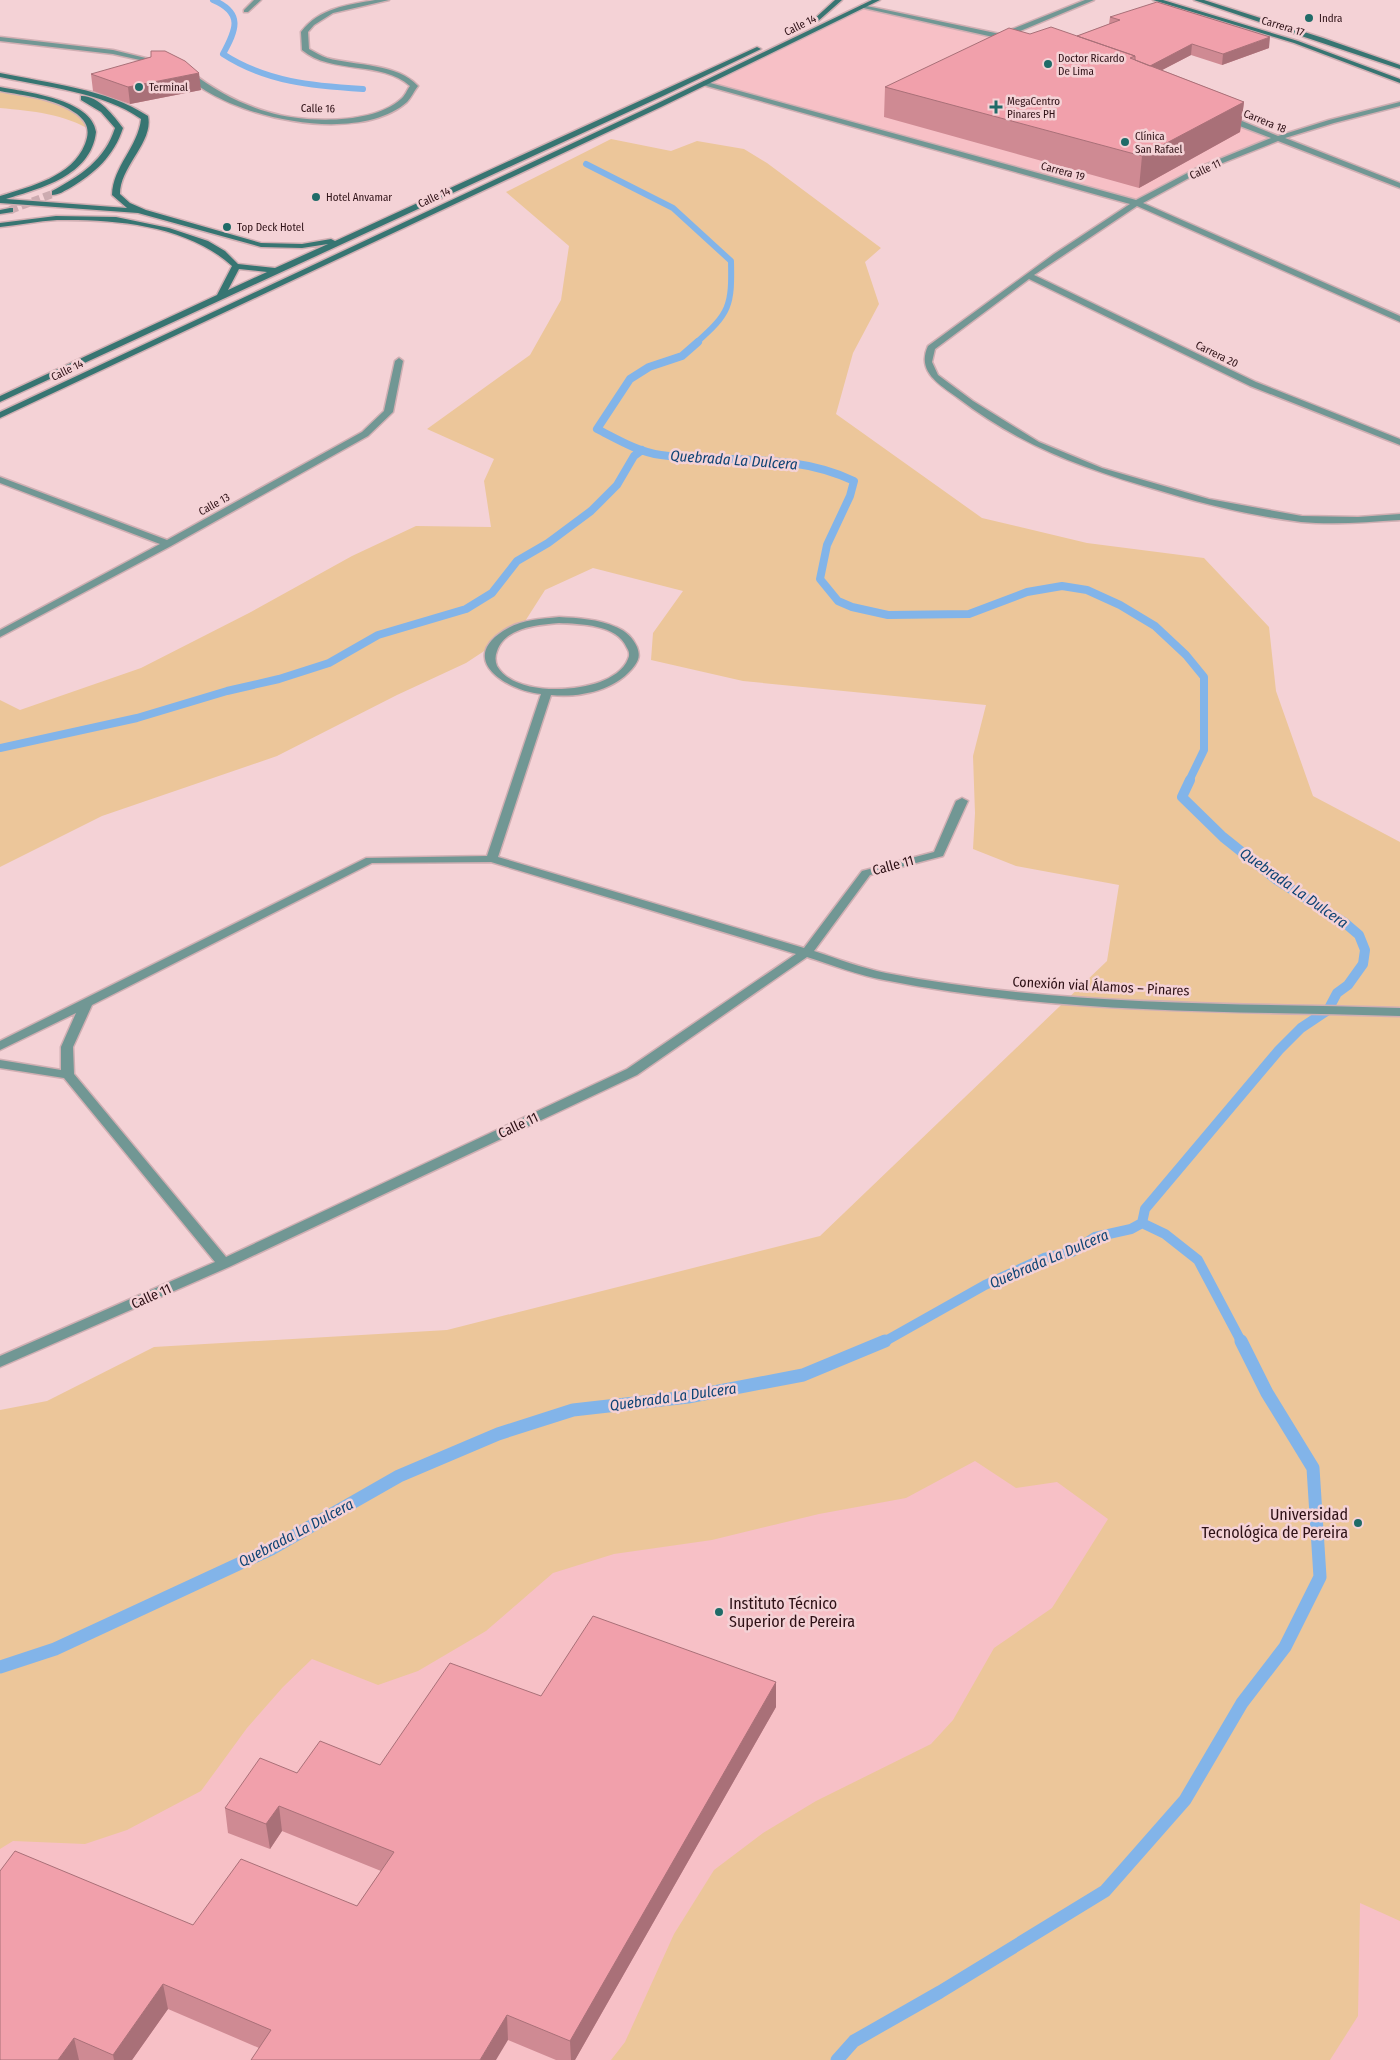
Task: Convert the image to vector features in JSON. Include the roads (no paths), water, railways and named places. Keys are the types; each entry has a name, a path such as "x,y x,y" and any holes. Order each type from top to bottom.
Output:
{"main road":[{"path":"815,21 839,0"},
{"name":"Calle 14","path":"0,398 220,294 348,238 858,0"},
{"name":"Calle 14","path":"0,415 309,268 706,83 877,0"},
{"path":"862,7 883,0"},
{"name":"Carrera 17","path":"1156,0 1296,42 1400,81"},
{"name":"Carrera 17","path":"1197,0 1321,39 1400,67"},
{"path":"0,75 68,92 104,98 129,107 145,118 146,130 114,185 116,195 127,205 143,212 261,245 302,246 348,238"},
{"path":"0,89 48,100 69,108 89,122 92,131 89,148 74,167 33,188 0,199"},
{"path":"55,193 82,177 102,161 117,138 119,128 113,118 93,102 68,92"},
{"path":"0,199 78,204 143,212"},
{"path":"0,212 10,210"},
{"path":"0,225 56,218 116,219 166,230 205,243 222,253 236,266 276,270 309,268"},
{"path":"220,294 231,279 236,266"}],"street":[{"path":"246,11 258,0"},
{"name":"Calle 16","path":"180,68 208,89 268,115 325,121 364,118 382,113 401,103 412,93 414,86 411,82 397,76 323,59 312,54 306,50 304,32 310,23 322,15 386,0"},
{"path":"1002,36 1091,0"},
{"path":"862,7 1019,41"},
{"path":"0,39 113,52 164,63"},
{"name":"Carrera 19","path":"706,83 1136,203 1400,319"},
{"name":"Calle 11","path":"1400,104 1276,137 1195,173 1136,203 1029,276 931,348 928,362 934,376 970,403 1036,444 1099,470 1208,502 1302,519 1358,520 1400,517"},
{"name":"Carrera 18","path":"1221,115 1400,186"},
{"name":"Carrera 20","path":"1029,276 1254,384 1400,442"},
{"name":"Calle 13","path":"0,634 168,544 365,434 388,412 398,362"},
{"path":"0,480 168,544"},
{"path":"582,621 604,626 621,634 631,644 635,656 629,669 616,679 596,687 581,690 548,692 525,688 507,681 495,671 490,659 492,648 501,637 516,628 536,622 582,621"},
{"path":"492,859 548,692"},
{"name":"Calle 11","path":"0,1362 224,1264 632,1072 806,952 866,873 939,854 962,801"},
{"name":"Conexión vial Álamos – Pinares","path":"0,1046 370,860 492,859 883,976 1006,996 1087,1003 1400,1012"},
{"path":"88,1002 67,1047 68,1076 224,1264"},
{"path":"0,1064 68,1076"}],"waterway":[{"name":"Quebrada La Dulcera","path":"213,0 223,5 229,11 235,23 234,30 223,54 256,71 273,77 308,84 363,89"},
{"name":"Quebrada La Dulcera","path":"586,164 673,208 731,261 731,289 727,308 716,324 696,343"},
{"name":"Quebrada La Dulcera","path":"642,450 597,429 630,379 649,367 682,356 698,342"},
{"path":"0,748 137,718 227,691 279,679 329,663 378,635 466,609 492,593 517,561 548,543 591,511 617,485 634,456 642,450"},
{"name":"Quebrada La Dulcera","path":"642,450 661,455 783,462 830,472 854,481 850,496 827,545 820,579 838,601 852,607 888,615 969,614 1027,592 1062,586 1087,590 1120,605 1155,626 1186,655 1204,677 1204,750 1189,781"},
{"name":"Quebrada La Dulcera","path":"1142,1223 1145,1209 1279,1050 1301,1028 1328,1010 1337,993 1348,985 1363,964 1365,950 1359,935 1345,923 1277,880 1223,837 1182,797 1190,780"},
{"name":"Quebrada La Dulcera","path":"882,1343 985,1285 1044,1258 1072,1252 1095,1237 1131,1229 1142,1223"},
{"path":"1142,1223 1165,1234 1198,1260 1242,1343"},
{"name":"Quebrada La Dulcera","path":"0,1667 55,1649 271,1549 399,1476 498,1434 573,1410 688,1397 803,1375 885,1341"},
{"path":"837,2060 854,2041 940,1992 1105,1891 1185,1800 1242,1703 1285,1647 1320,1577 1313,1468 1267,1393 1242,1343"}],"tunnel":[{"path":"10,210 55,193"}],"place":[{"name":"Indra","path":"1309,18"},
{"name":"Doctor Ricardo De Lima","path":"1048,64"},
{"name":"Terminal","path":"139,87"},
{"name":"MegaCentro Pinares PH","path":"996,107"},
{"name":"Clínica San Rafael","path":"1125,142"},
{"name":"Hotel Anvamar","path":"316,197"},
{"name":"Top Deck Hotel","path":"227,227"},
{"name":"Universidad Tecnológica de Pereira","path":"1358,1523"},
{"name":"Instituto Técnico Superior de Pereira","path":"719,1612"}]}
